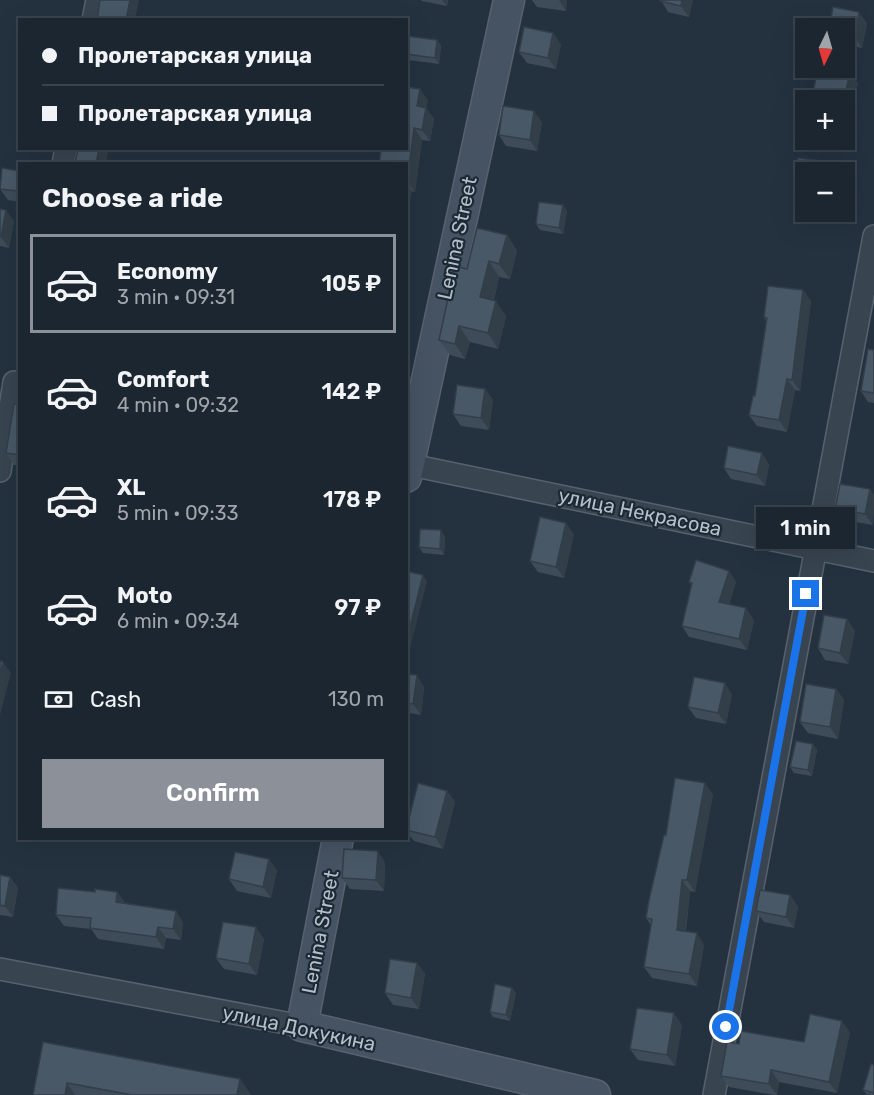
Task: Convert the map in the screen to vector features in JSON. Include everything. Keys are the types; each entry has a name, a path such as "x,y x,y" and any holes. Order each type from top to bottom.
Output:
{"street":[{"path":"93,18 97,0"},
{"name":"Lenina Street","path":"408,463 508,0"},
{"path":"714,1095 874,236"},
{"path":"0,471 11,381"},
{"name":"улица Некрасова","path":"408,468 874,561"},
{"name":"Lenina Street","path":"302,1026 338,840"},
{"name":"улица Докукина","path":"0,969 302,1026 596,1095"}],"building":[{"path":"100,0 130,0 126,18 97,18"},
{"path":"661,0 682,0 681,6"},
{"path":"833,7 859,12 855,37 855,18 831,18"},
{"path":"524,27 553,33 548,58 519,52"},
{"path":"408,36 437,40 435,58 408,54"},
{"path":"816,78 849,78 846,90 813,90"},
{"path":"408,87 420,89 417,106 426,108 422,130 414,128 408,173 408,162 379,162 381,150 408,150"},
{"path":"503,106 534,111 530,140 499,135"},
{"path":"78,150 99,150 96,162 75,162"},
{"path":"798,158 830,162 798,162"},
{"path":"2,168 18,171 18,191 0,189"},
{"path":"539,202 563,205 559,228 536,224"},
{"path":"0,209 6,210 1,237 0,236"},
{"path":"477,228 507,235 499,264 489,261 480,297 496,301 488,333 459,326 455,344 439,340 455,266 467,269"},
{"path":"768,286 803,290 792,380 787,379 779,420 749,415 753,396 755,396 767,318 764,317"},
{"path":"868,349 874,350 874,393 861,391"},
{"path":"457,385 485,389 481,418 453,414"},
{"path":"14,404 18,405 18,455 6,453"},
{"path":"728,446 762,453 757,475 724,468"},
{"path":"840,484 870,489 865,514 835,509"},
{"path":"540,517 566,523 556,567 530,561"},
{"path":"420,529 441,530 440,549 419,547"},
{"path":"696,560 729,571 719,602 746,608 739,639 682,626 692,583 689,582"},
{"path":"408,571 423,575 408,635"},
{"path":"824,615 847,619 840,653 818,648"},
{"path":"408,674 417,675 413,704 408,703"},
{"path":"694,677 725,683 718,713 688,707"},
{"path":"806,684 836,689 830,727 800,722"},
{"path":"796,741 813,744 808,770 790,767"},
{"path":"675,778 705,783 687,880 682,880 677,930 697,933 689,974 644,967 652,919 646,918 664,835 666,835"},
{"path":"418,783 447,791 435,837 408,830"},
{"path":"344,849 378,851 376,880 342,878"},
{"path":"235,852 269,859 263,887 229,879"},
{"path":"0,875 10,877 5,906 0,905"},
{"path":"58,888 117,892 116,902 176,911 173,929 158,927 156,937 90,928 91,918 56,915"},
{"path":"760,890 790,895 786,917 756,911"},
{"path":"223,922 256,927 249,964 216,958"},
{"path":"390,959 417,963 411,998 385,993"},
{"path":"495,984 512,988 506,1015 490,1012"},
{"path":"637,1008 674,1013 667,1055 630,1049"},
{"path":"810,1014 842,1021 829,1082 771,1070 769,1084 721,1076 727,1042 739,1044 741,1031 804,1042"},
{"path":"43,1042 240,1079 237,1095 132,1095 67,1083 65,1095 33,1095"},
{"path":"871,1064 874,1065 874,1093 863,1090"}],"route":[{"path":"726,1027 806,594"}]}
